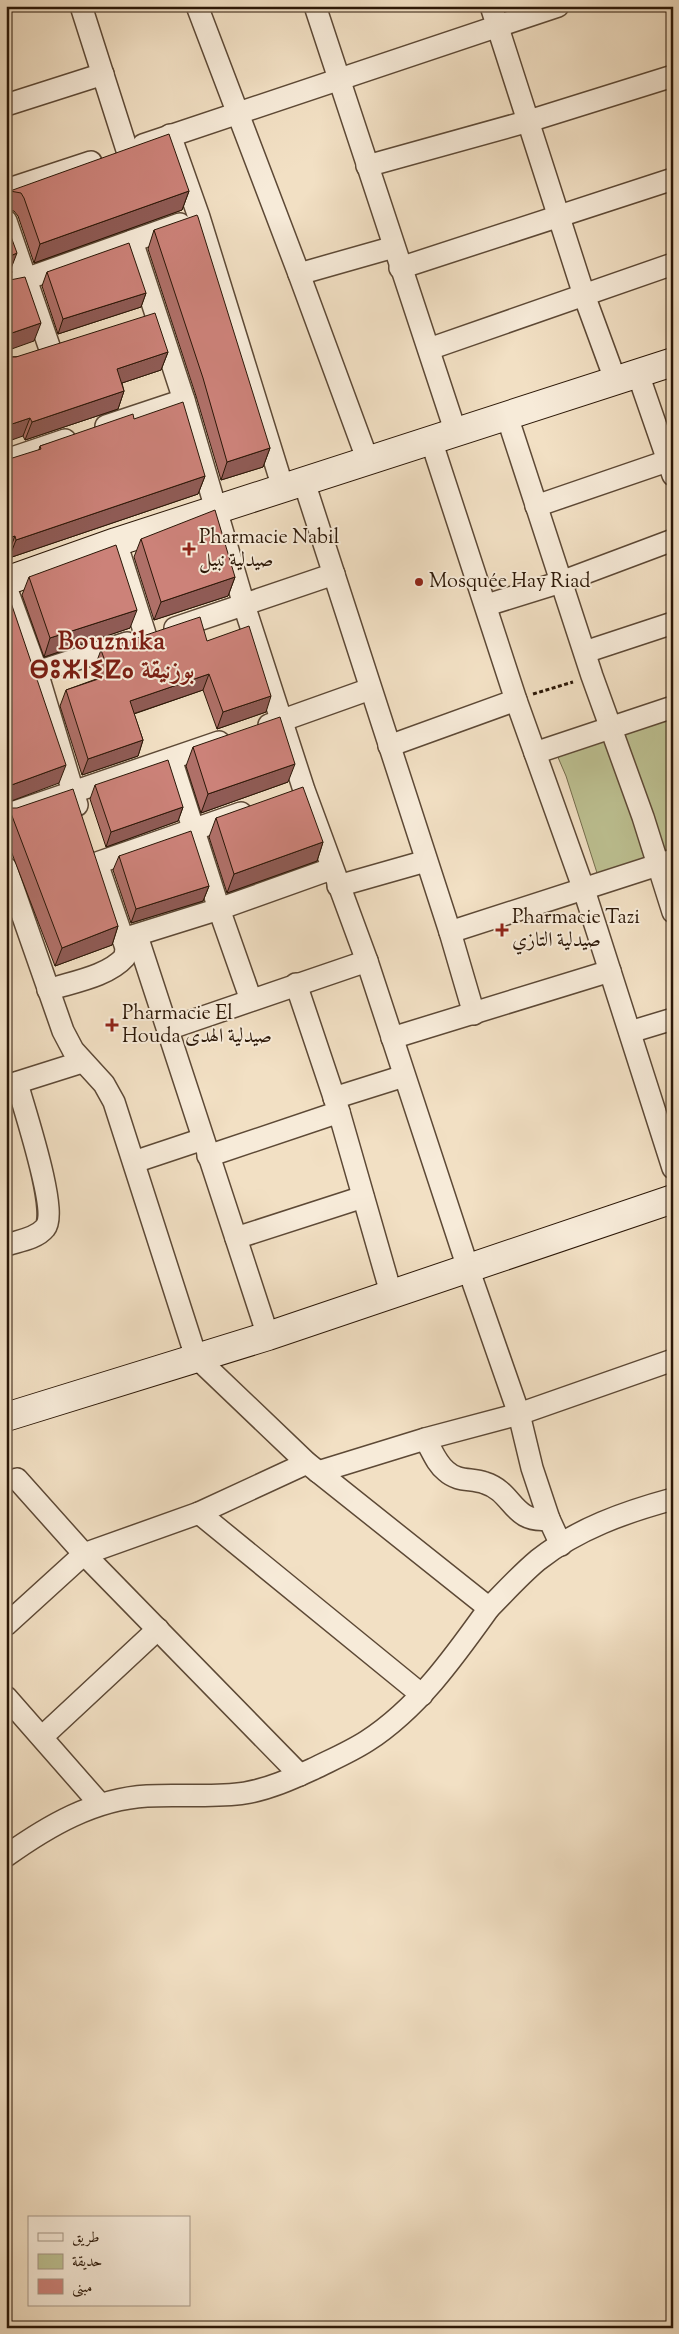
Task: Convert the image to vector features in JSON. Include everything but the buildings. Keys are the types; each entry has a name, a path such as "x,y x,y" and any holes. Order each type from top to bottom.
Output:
{"street":[{"path":"81,6 127,150"},
{"path":"197,6 368,461"},
{"path":"314,6 400,268 429,349 444,436 487,606 516,700 584,890 673,1168"},
{"path":"6,190 236,112 339,80 494,16 558,6"},
{"path":"494,16 584,295 671,465 536,506"},
{"path":"6,105 103,74"},
{"path":"367,166 529,121 673,76"},
{"path":"170,135 294,485 334,574 388,746 450,932 474,1014"},
{"path":"400,268 673,178"},
{"path":"16,283 199,217"},
{"path":"6,221 16,283 51,349"},
{"path":"132,241 145,319 184,400 244,605 282,721 294,794 335,878 367,961 468,1268 519,1414 532,1468 548,1519 560,1545"},
{"path":"299,274 394,247"},
{"path":"429,349 673,264"},
{"path":"6,581 116,542 673,362"},
{"path":"6,460 184,400"},
{"path":"507,416 592,676 665,863 673,912"},
{"path":"487,606 561,582 673,540"},
{"path":"116,542 146,637"},
{"path":"37,672 334,574"},
{"path":"6,587 37,672 91,845 168,1029 268,1336"},
{"path":"585,652 673,623"},
{"path":"6,815 370,689"},
{"path":"388,746 516,700"},
{"path":"535,753 673,707"},
{"path":"171,759 219,909 251,1000"},
{"path":"91,845 194,829 258,806"},
{"path":"130,937 219,909 335,878 426,861"},
{"path":"450,932 665,863"},
{"path":"6,868 63,1031 82,1062 104,1084 114,1102 196,1357 312,1468 489,1608"},
{"path":"48,990 95,974 117,964 125,957 130,937"},
{"path":"168,1029 367,961"},
{"path":"392,1038 610,971"},
{"path":"296,984 337,1105 391,1293"},
{"path":"630,1032 673,1019"},
{"path":"6,1245 39,1233 46,1228 49,1217 45,1185 12,1084 82,1062"},
{"path":"134,1162 206,1147 337,1105 404,1076"},
{"path":"236,1238 363,1196"},
{"path":"6,1417 268,1336 673,1199"},
{"path":"6,1625 84,1554 199,1513 312,1468 519,1414 673,1360"},
{"path":"425,1439 444,1470 453,1477 485,1483 500,1492 524,1517 536,1521 548,1519"},
{"path":"10,1478 300,1775"},
{"path":"6,1856 36,1835 100,1804 146,1796 247,1792 300,1775 366,1741 391,1723 422,1694 489,1608 539,1559 560,1545 610,1519 673,1498"},
{"path":"199,1513 422,1694"},
{"path":"42,1737 158,1629"},
{"path":"6,1697 100,1804"}],"path":[{"path":"516,700 592,676"}],"green space":[{"path":"673,707 673,852 598,876 566,776 554,748"}],"place":[{"name":"Pharmacie Nabil صيدلية نبيل","path":"189,549"},
{"name":"Mosquée Hay Riad","path":"419,582"},
{"name":"Pharmacie Tazi صيدلية التازي","path":"502,930"},
{"name":"Pharmacie El Houda صيدلية الهدى","path":"112,1025"}],"district":[{"name":"Bouznika ⴱⵓⵣⵏⵉⵇⴰ بوزنيقة","path":"112,658"}]}
